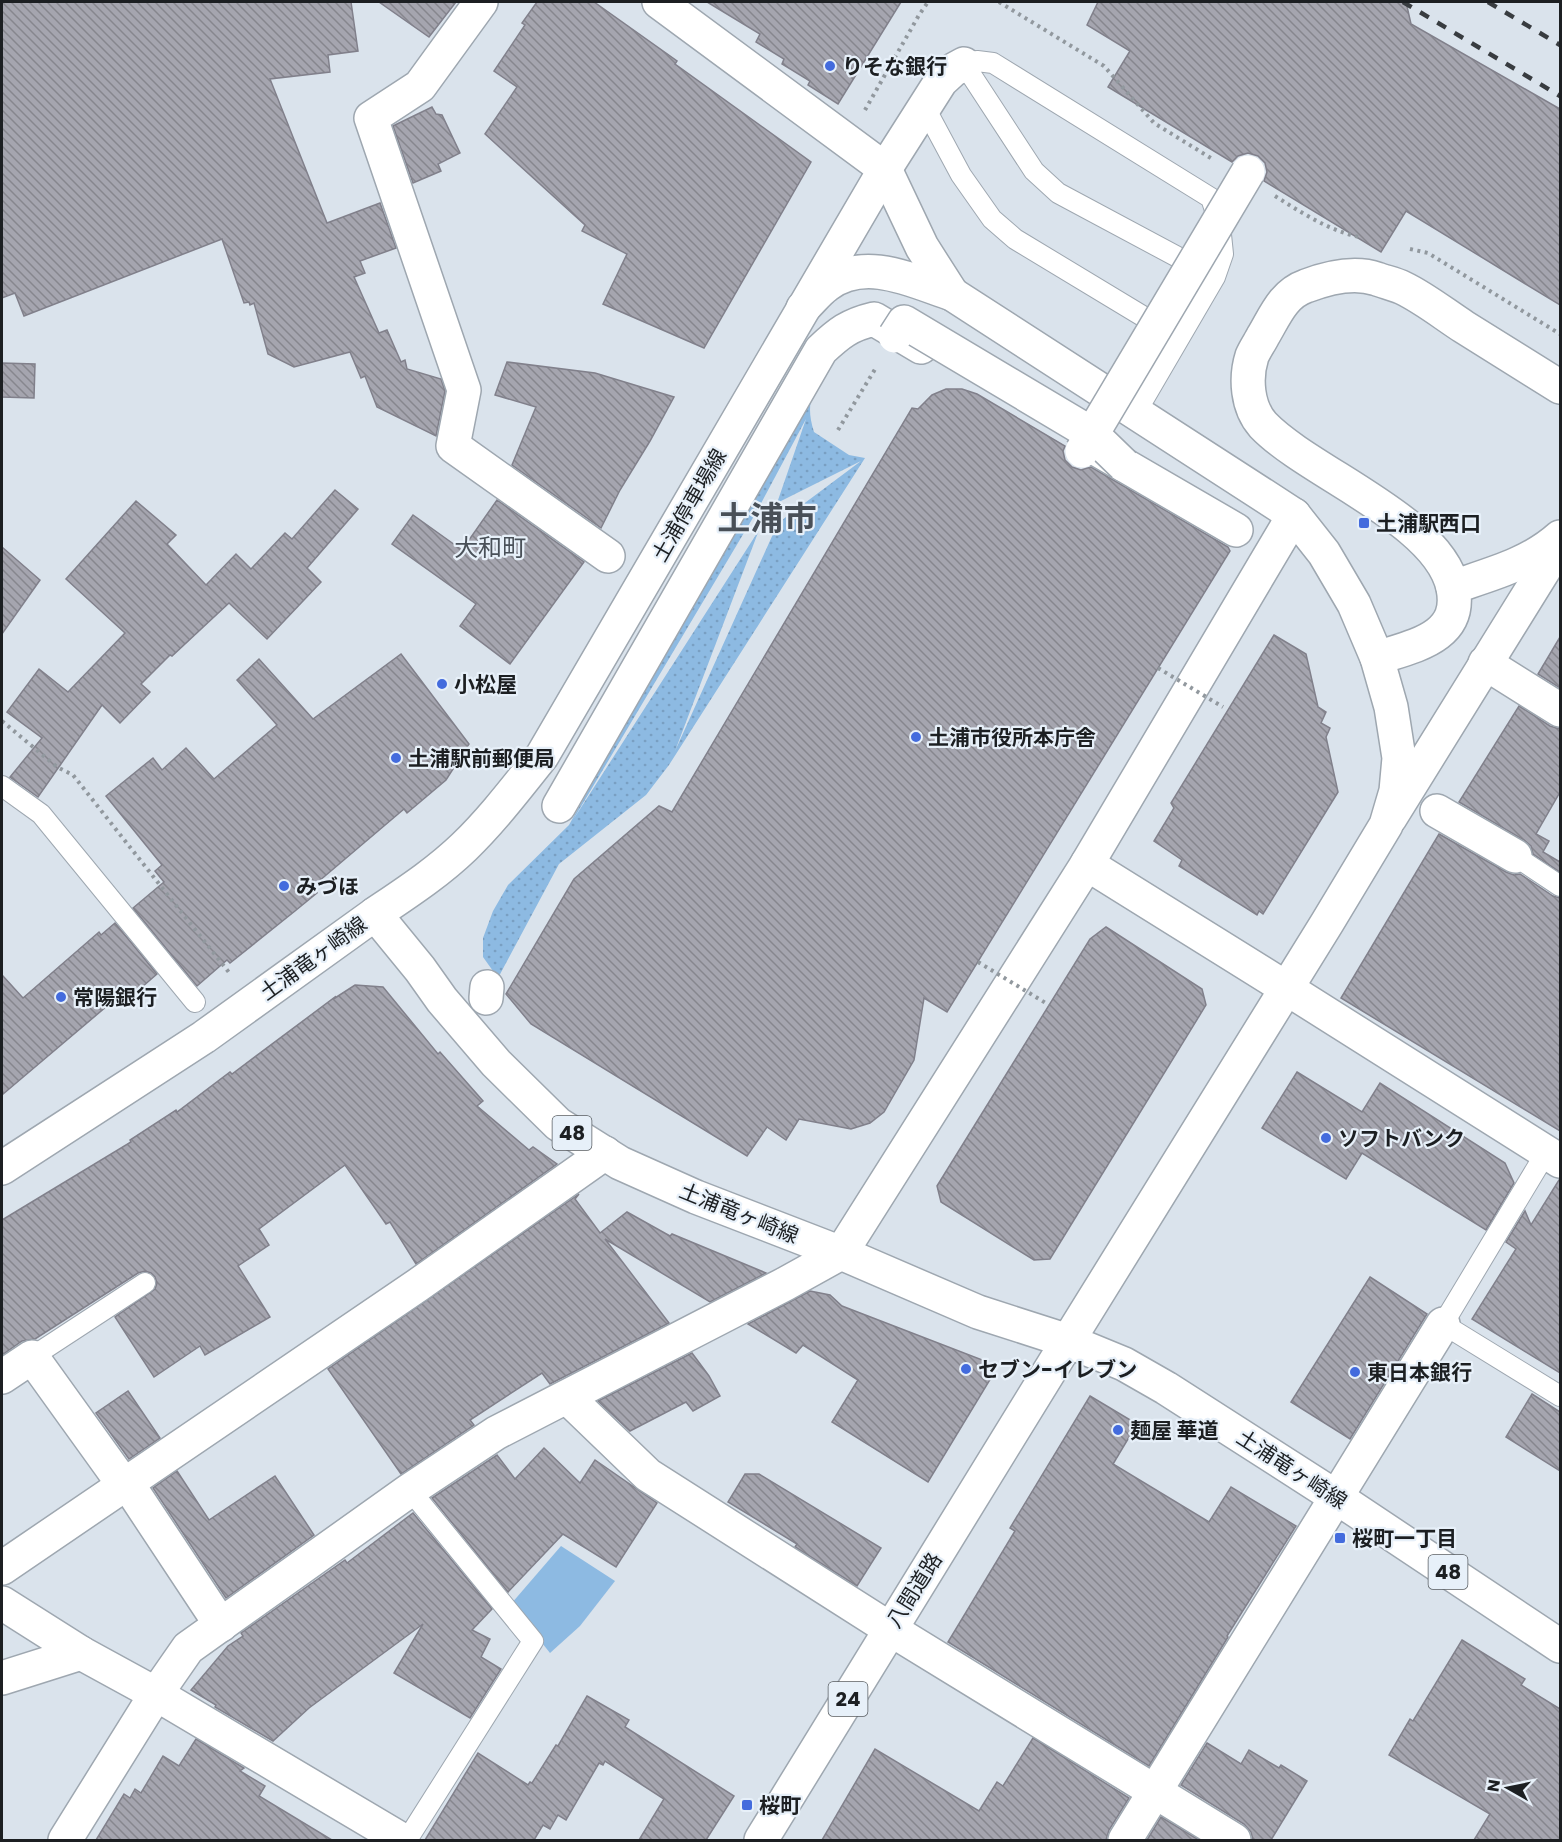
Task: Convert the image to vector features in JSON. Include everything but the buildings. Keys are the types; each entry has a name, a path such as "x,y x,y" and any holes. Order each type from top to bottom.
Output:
{"street":[{"path":"482,2 420,86 371,118 464,390 453,446 608,556"},
{"path":"658,2 885,169 922,248 952,294"},
{"name":"土浦停車場線","path":"375,914 423,881 462,848 500,809 542,756 885,169 941,81 952,69 964,63"},
{"path":"1087,442 1248,171"},
{"path":"804,308 828,284 849,274 864,272 880,271 894,274 952,294 1294,515 1324,553 1354,604 1377,658 1391,707 1399,758 1396,791 1386,825"},
{"path":"1377,658 1426,642 1441,632 1452,619 1453,587 1445,567 1429,546 1409,527 1296,452 1262,423 1251,403 1248,381 1252,355 1288,295 1328,278 1369,276 1402,288 1560,387"},
{"path":"559,806 821,350 834,337 855,323 874,319 931,355 1236,530"},
{"path":"895,336 904,322 1124,465"},
{"path":"65,1840 156,1694 188,1648 410,1490 496,1433 841,1253 1087,864 1294,515"},
{"path":"1453,587 1528,560 1548,548 1560,537"},
{"name":"八間道路","path":"761,1840 1560,544"},
{"path":"1485,663 1560,710"},
{"path":"1437,811 1515,856"},
{"path":"1087,864 1554,1156"},
{"name":"土浦竜ヶ崎線","path":"2,1168 204,1037 375,914 442,1000 496,1063 558,1124 620,1163 696,1197 841,1253 978,1312 1068,1341 1124,1364 1166,1388 1336,1497 1560,1646"},
{"path":"2,1568 418,1285 605,1153"},
{"path":"1125,1840 1443,1324"},
{"path":"2,1377 32,1357 126,1484 220,1625"},
{"path":"567,1397 648,1475 890,1629 1234,1840"},
{"path":"2,1603 81,1653 156,1694 401,1840"},
{"path":"2,1678 81,1653"}],"lane":[{"path":"1135,414 1215,277 1223,254 1220,225 1211,198 993,63 977,61 964,63 1034,171 1058,193 1215,277"},
{"path":"924,106 961,175 992,219 1015,239 1179,338"},
{"path":"2,786 41,814 195,1002"},
{"path":"1515,856 1560,886"},
{"path":"1554,1156 1443,1324 1560,1396"},
{"path":"32,1357 145,1283"},
{"path":"407,1840 533,1641 410,1490"}],"path":[{"path":"848,141 928,2"},
{"path":"838,430 895,336"},
{"path":"1158,668 1223,707"},
{"path":"2,721 57,767 73,776 232,976"},
{"path":"978,962 1049,1005"}],"shaded area":[{"path":"821,373 810,408 814,432 849,455 865,458 669,765 646,795 559,864 498,978 483,957 483,938 493,911 508,885 569,825","holes":["806,419 777,503 861,461 778,523 675,751 759,530 573,820 757,511"]},
{"path":"561,1546 615,1581 580,1626 550,1653 511,1604"}],"railway":[{"path":"1403,2 1560,96"},
{"path":"1488,2 1560,45"}],"place":[{"name":"りそな銀行","path":"830,66"},
{"name":"土浦駅西口","path":"1364,523"},
{"name":"小松屋","path":"442,684"},
{"name":"土浦市役所本庁舎","path":"916,737"},
{"name":"土浦駅前郵便局","path":"396,758"},
{"name":"みづほ","path":"284,886"},
{"name":"常陽銀行","path":"61,997"},
{"name":"ソフトバンク","path":"1326,1138"},
{"name":"セブン-イレブン","path":"966,1369"},
{"name":"東日本銀行","path":"1355,1372"},
{"name":"麺屋 華道","path":"1118,1430"},
{"name":"桜町一丁目","path":"1340,1538"},
{"name":"桜町","path":"747,1805"}],"district":[{"name":"土浦市","path":"767,518"},
{"name":"大和町","path":"490,547"}]}
